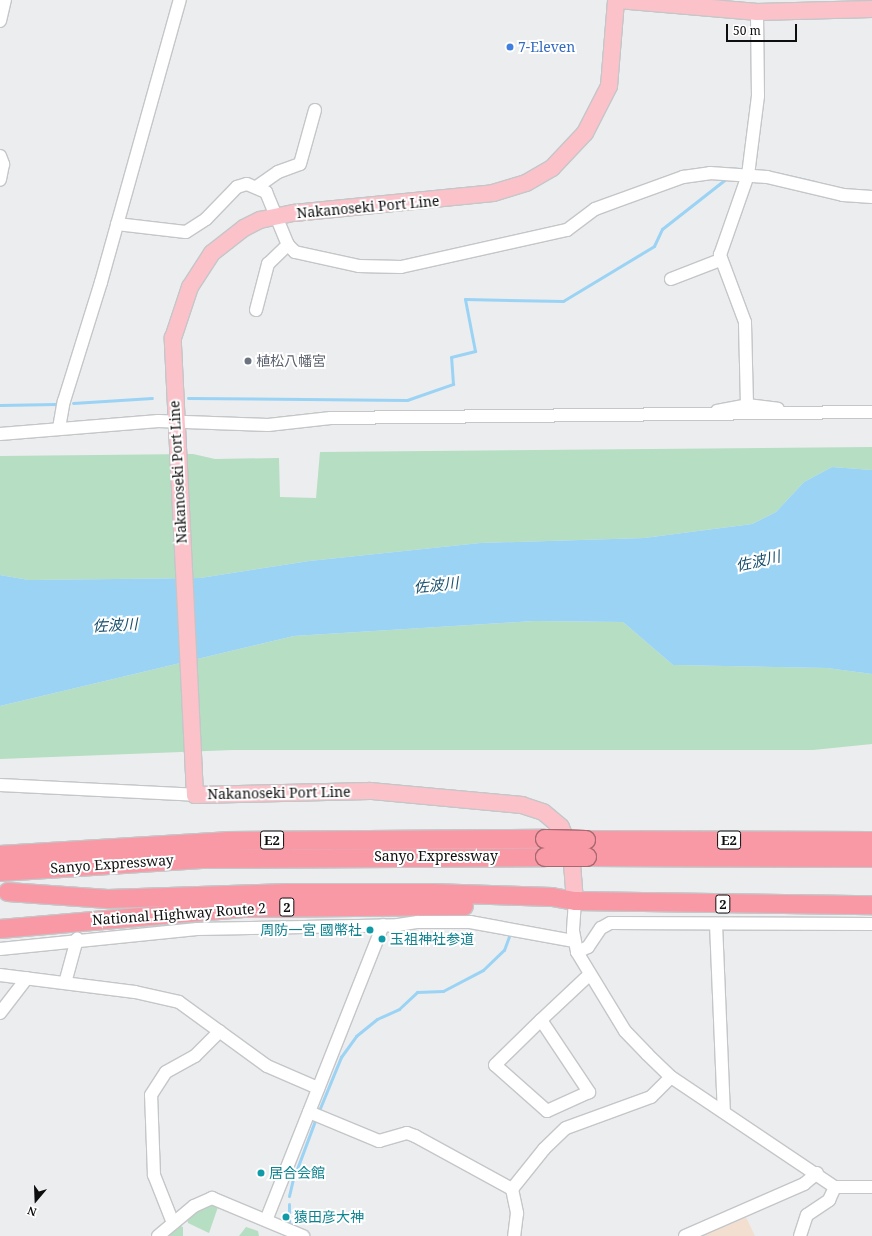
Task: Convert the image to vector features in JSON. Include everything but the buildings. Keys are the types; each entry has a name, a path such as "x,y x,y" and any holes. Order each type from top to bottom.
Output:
{"highway":[{"name":"Sanyo Expressway","path":"0,855 227,841 586,848 872,841"},
{"name":"Sanyo Expressway","path":"0,872 76,865 545,848"},
{"name":"Sanyo Expressway","path":"586,848 872,858"},
{"path":"4,885 76,865"},
{"name":"National Highway Route 2","path":"4,885 108,900 289,893 431,893 552,897 575,901 872,905"},
{"name":"National Highway Route 2","path":"0,929 246,908 553,906 575,901"}],"main road":[{"path":"617,0 758,12 856,5 872,10"},
{"name":"Nakanoseki Port Line","path":"575,901 571,851 561,828 543,812 522,805 453,796 370,791 195,795 175,421 173,338 190,287 225,241 244,228 277,216 493,193 526,183 552,168 585,133 608,86 617,0"}],"street":[{"path":"0,21 5,0"},
{"path":"59,428 64,401 117,224 180,0"},
{"path":"747,405 745,322 720,260 748,175 758,96 758,12"},
{"path":"117,224 186,232 206,219 237,187 258,186 278,172 300,164 315,110"},
{"path":"0,156 3,164 0,180"},
{"path":"258,186 266,192 288,245 307,257 359,266 419,264 567,230 595,209 683,177 710,173 748,175 793,181 843,195 872,197"},
{"path":"256,310 268,264 288,245"},
{"path":"671,279 720,260"},
{"path":"704,416 747,405 792,414"},
{"path":"0,434 59,428 175,421 236,427 338,418 704,416 872,412"},
{"path":"0,785 55,790 195,795"},
{"path":"575,901 575,946 589,975 625,1031 671,1077 817,1173 835,1187 872,1187"},
{"path":"0,949 77,939 197,929 470,922 575,946 588,947 601,928 610,923 872,924"},
{"path":"716,924 724,1112"},
{"path":"267,1218 383,925"},
{"path":"66,982 77,939"},
{"path":"541,1020 589,1092 547,1111 495,1065 541,1020 589,975"},
{"path":"0,976 66,982 179,1002 267,1066 318,1088"},
{"path":"0,1013 27,978"},
{"path":"174,1223 154,1175 151,1095 166,1072 195,1056 220,1031"},
{"path":"512,1189 544,1149 566,1128 651,1098 671,1077"},
{"path":"309,1112 379,1141 408,1133 512,1189 517,1213 514,1236"},
{"path":"685,1236 804,1184 817,1173"},
{"path":"800,1236 807,1215 817,1206 829,1200 835,1187"},
{"path":"158,1236 174,1223 212,1198 267,1218 298,1235"},
{"path":"808,1236 817,1206"}],"shaded area":[{"path":"745,1215 755,1236 699,1236"}],"green space":[{"path":"872,447 872,470 832,467 804,482 776,512 752,524 644,538 480,543 309,561 200,578 29,580 0,575 0,456 193,454 215,459 279,458 280,497 316,498 320,452"},
{"path":"534,621 623,622 673,665 827,668 872,674 872,744 813,750 233,750 0,759 0,706 294,636"},
{"path":"210,1205 218,1207 209,1233 188,1223 187,1219 198,1209"},
{"path":"177,1225 183,1227 183,1236 163,1236"},
{"path":"246,1227 258,1231 259,1236 239,1236"}],"water":[{"name":"佐波川","path":"832,467 872,470 872,674 827,668 673,665 623,622 534,621 294,636 0,706 0,575 29,580 200,578 309,561 480,543 644,538 752,524 776,512 804,482"}],"waterway":[{"path":"726,168 741,169"},
{"path":"775,173 815,182"},
{"path":"188,398 407,400 453,384 451,357 475,351 465,299 563,301 654,246 662,229 727,178"},
{"path":"73,403 152,398"},
{"path":"0,405 56,404"},
{"path":"318,1113 341,1057 356,1036 377,1019 399,1009 417,992 443,991 483,970 504,950 509,936"},
{"path":"297,1169 316,1118"},
{"path":"289,1196 294,1175"},
{"path":"289,1204 289,1223"}],"place":[{"name":"7-Eleven","path":"510,47"},
{"name":"植松八幡宮","path":"248,361"},
{"name":"周防一宮 國幣社","path":"370,930"},
{"name":"玉祖神社参道","path":"382,939"},
{"name":"居合会館","path":"261,1173"},
{"name":"猿田彦大神","path":"286,1217"}]}
